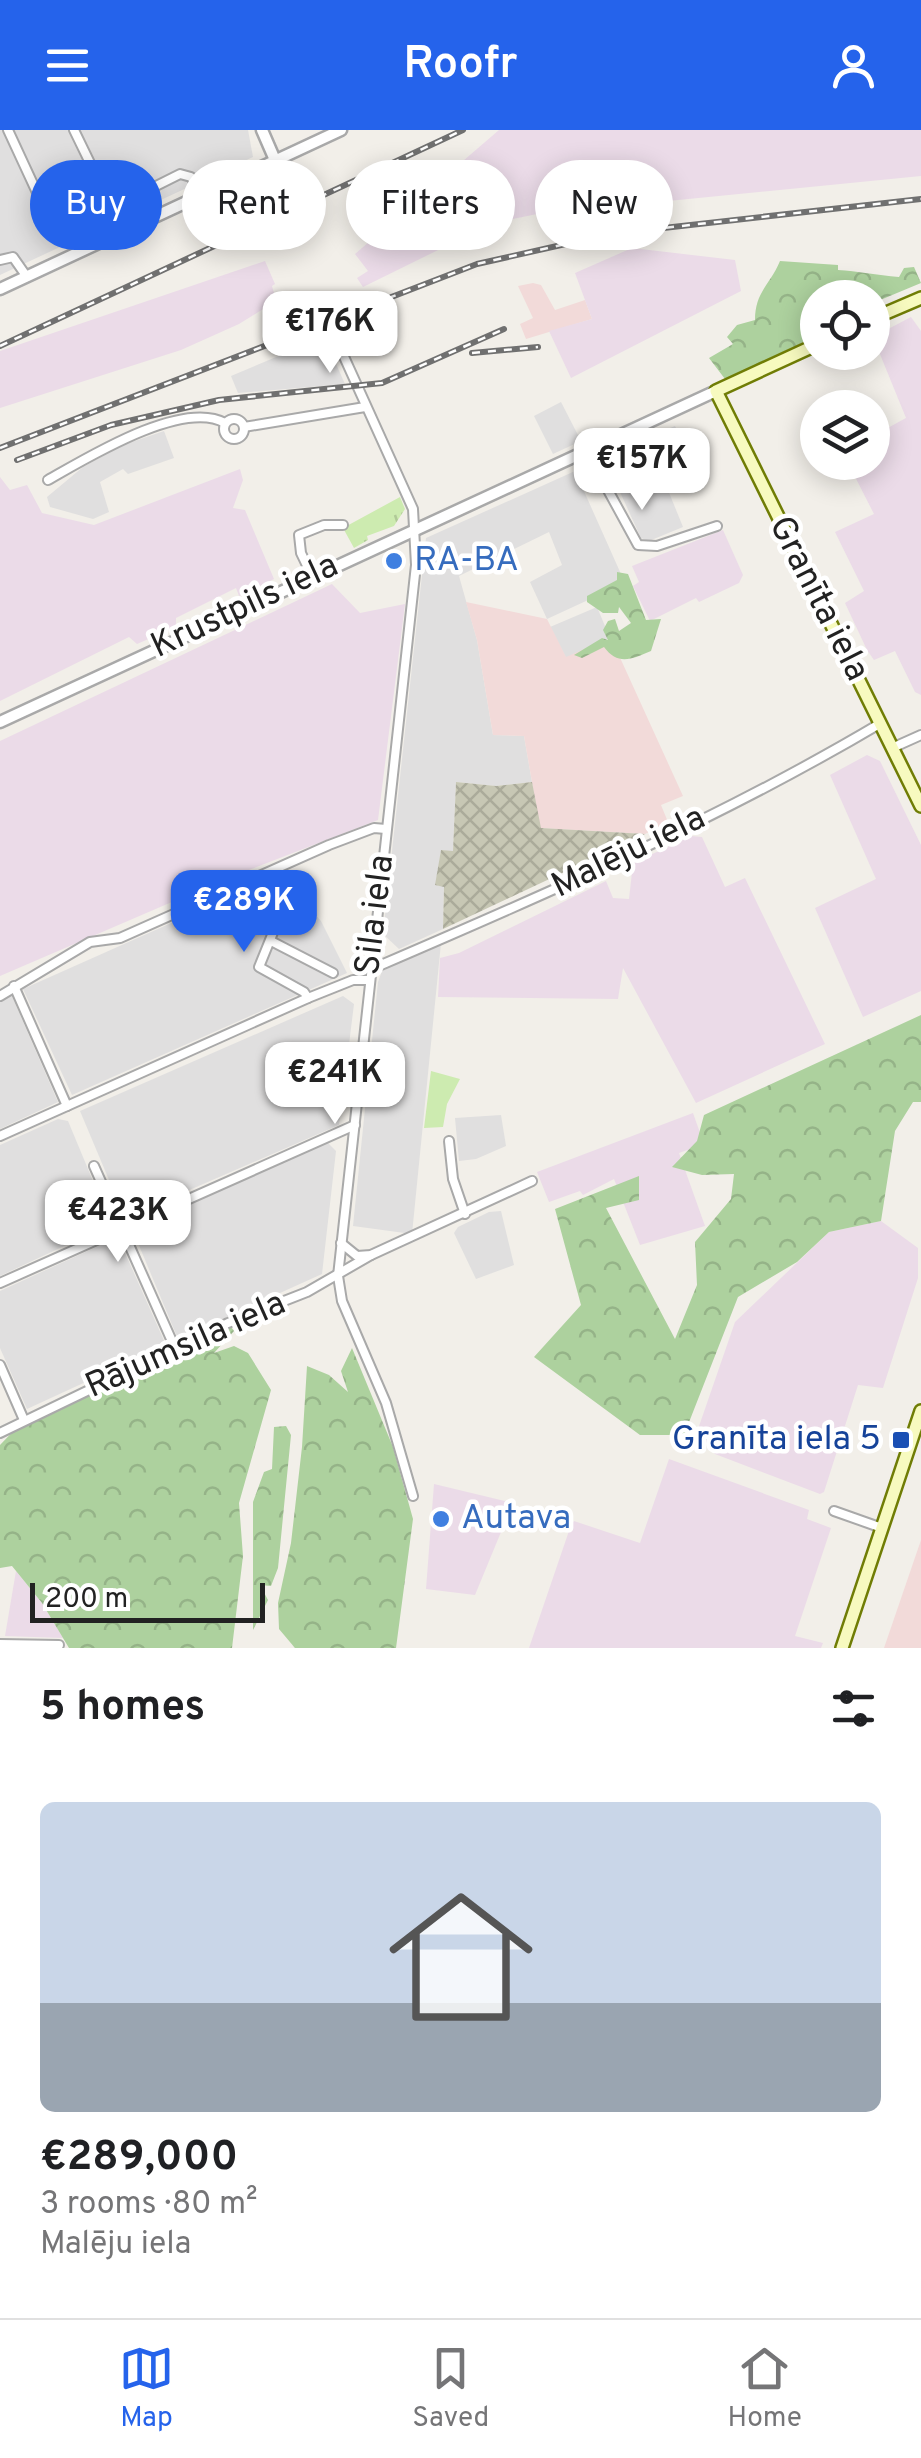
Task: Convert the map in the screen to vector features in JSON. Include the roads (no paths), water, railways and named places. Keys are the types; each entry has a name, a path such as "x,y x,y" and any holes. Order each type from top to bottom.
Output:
{"main road":[{"path":"890,311 921,298"},
{"name":"Krustpils iela","path":"716,391 800,352"},
{"name":"Granīta iela","path":"716,391 921,806"},
{"path":"842,1648 921,1412"}],"street":[{"path":"8,130 30,174"},
{"path":"74,130 89,160"},
{"path":"262,130 275,160 341,130"},
{"path":"0,290 83,250"},
{"path":"0,260 18,260 27,277"},
{"name":"Sila iela","path":"336,339 413,509 416,528 338,1276 342,1301 386,1403 413,1496"},
{"name":"Krustpils iela","path":"0,722 716,391"},
{"path":"244,427 366,406"},
{"path":"48,480 143,432 193,417 212,416 225,423"},
{"path":"225,423 234,418 244,427"},
{"path":"225,423 224,434 231,439 240,437 244,427"},
{"path":"586,450 638,545 657,546 717,526"},
{"path":"312,576 301,553 299,534 324,525 343,525"},
{"name":"Malēju iela","path":"370,965 380,966 687,829 826,757 880,724"},
{"path":"892,748 921,735"},
{"path":"0,996 90,942 144,929 228,888 372,829 386,830"},
{"path":"228,888 241,912 274,930 259,968 304,992 308,998"},
{"path":"272,941 333,973"},
{"path":"0,1136 308,998 352,980 368,980"},
{"path":"14,986 66,1106"},
{"path":"0,1284 354,1125"},
{"path":"449,1141 453,1179 464,1214"},
{"path":"94,1166 175,1348"},
{"name":"Rājumsila iela","path":"0,1433 532,1181"},
{"path":"341,1244 357,1256 371,1256"},
{"path":"0,1365 24,1420"},
{"path":"834,1511 882,1528"},
{"path":"0,1644 59,1646"}],"railway":[{"path":"0,346 463,130"},
{"path":"0,448 477,264 610,234 921,199"},
{"path":"17,460 111,425 219,400 382,383 504,329"},
{"path":"472,353 538,347"}],"place":[{"name":"RA-BA","path":"394,561"},
{"name":"Granīta iela 5","path":"901,1440"},
{"name":"Autava","path":"441,1519"}]}
